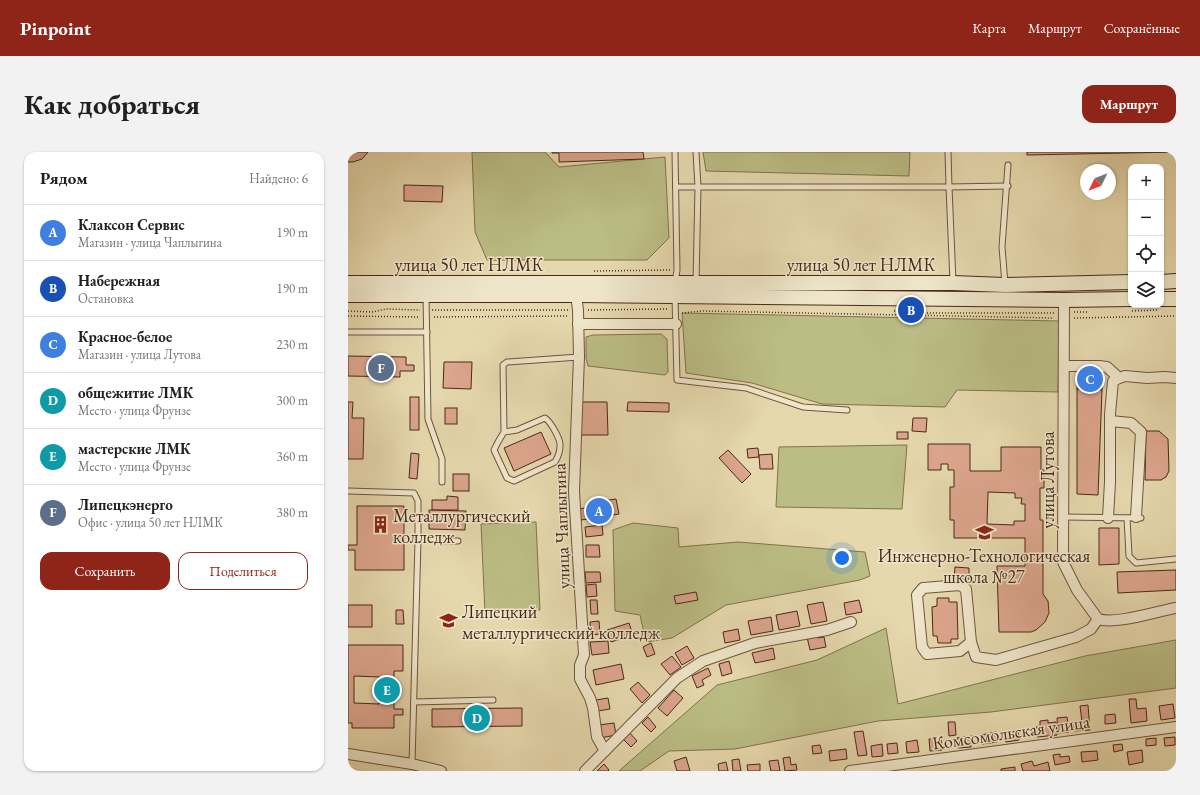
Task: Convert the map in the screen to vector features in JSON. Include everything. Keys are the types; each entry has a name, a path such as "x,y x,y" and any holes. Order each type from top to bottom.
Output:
{"main road":[{"path":"1164,282 1176,281"},
{"name":"улица 50 лет НЛМК","path":"675,305 696,284 953,283 1005,285 1128,282"},
{"name":"улица 50 лет НЛМК","path":"348,284 591,283 675,305"},
{"path":"576,295 576,289 580,286 591,283"},
{"name":"улица 50 лет НЛМК","path":"348,295 576,295 675,305 953,298 1044,300 1064,310"},
{"path":"1064,310 1106,299 1128,304"},
{"path":"1164,303 1176,299"}],"street":[{"name":"улица Чаплыгина","path":"576,295 579,357 574,491 584,654 580,665 580,679 590,698 597,737 605,751"},
{"path":"578,317 675,305"},
{"name":"улица Лутова","path":"1064,310 1063,562 1077,590 1098,619"},
{"path":"1064,366 1106,367 1119,378"},
{"path":"1108,518 1111,393 1113,381 1125,376 1176,378"},
{"path":"1110,421 1131,423 1141,432 1135,518"},
{"path":"971,642 960,651 927,654 922,647 917,595 923,588 960,585 966,589 971,642 976,657 996,660 1076,637 1091,629 1098,619 1102,621 1119,620 1176,608"},
{"path":"585,771 677,678 703,661 756,643 828,630 851,622"},
{"name":"Комсомольская улица","path":"850,771 1176,727"},
{"path":"348,754 412,764 441,771"}],"lane":[{"path":"675,152 677,270 675,305 677,380 746,388 803,407 847,410"},
{"path":"696,152 698,187 696,284"},
{"path":"948,152 953,283"},
{"path":"1005,285 1002,247 1008,165"},
{"path":"676,187 1007,188"},
{"path":"426,295 428,419 442,459 442,482"},
{"path":"348,332 427,332"},
{"path":"504,432 517,430 545,418 550,421 560,444 558,456 555,462 514,481 507,478 494,450 504,432 503,365 507,362 579,357"},
{"path":"348,490 414,493 418,501 412,764"},
{"path":"1064,517 1135,518 1129,556 1136,563 1176,558"},
{"path":"418,540 458,541"},
{"path":"414,702 493,700"}],"path":[{"path":"348,316 578,317 675,305 702,311 1064,310 1176,316"},
{"path":"699,308 739,309"},
{"path":"348,311 372,312 386,309 426,310 578,317"},
{"path":"890,310 921,313 1064,310 1094,312"}],"green space":[{"path":"472,152 545,152 559,167 665,157 669,238 647,260 487,260 475,232"},
{"path":"703,152 910,152 909,176 706,171"},
{"path":"682,313 1060,321 1058,392 957,390 945,407 822,404 752,383 686,373"},
{"path":"661,334 667,339 668,372 665,375 588,366 586,358 586,337 593,335"},
{"path":"907,445 902,509 776,507 779,447"},
{"path":"536,522 540,610 485,613 481,524"},
{"path":"633,523 678,528 679,547 738,542 865,552 870,576 860,580 726,605 672,638 646,642 640,615 615,611 613,530"},
{"path":"886,628 898,704 1085,656 1176,640 1176,688 991,712 878,721 735,749 669,751 640,771 619,771 717,685 817,660"}],"building":[{"path":"348,152 368,152 362,159 348,162"},
{"path":"552,152 643,152 644,159 559,162 559,153"},
{"path":"1027,152 1176,152 1027,155"},
{"path":"404,185 443,186 442,202 404,201"},
{"path":"348,356 406,357 406,365 414,365 414,371 400,371 400,377 348,376"},
{"path":"444,362 472,362 471,389 443,388"},
{"path":"1083,373 1103,374 1102,390 1077,389 1077,377 1082,377"},
{"path":"1077,389 1102,390 1098,495 1077,494"},
{"path":"410,397 419,397 419,430 410,430"},
{"path":"348,402 353,402 352,418 364,418 363,459 348,459"},
{"path":"581,402 607,402 608,435 580,435"},
{"path":"628,402 669,403 669,412 627,411"},
{"path":"445,408 457,408 457,424 445,424"},
{"path":"913,418 927,418 926,432 912,431"},
{"path":"1146,431 1159,431 1168,439 1169,471 1166,477 1161,480 1145,480"},
{"path":"541,432 551,454 514,471 504,448"},
{"path":"897,432 908,432 908,439 897,439"},
{"path":"928,444 970,444 970,471 1001,471 1001,447 1041,447 1041,470 1044,470 1044,488 1040,488 1040,520 1043,520 1043,594 1048,601 1049,613 1045,622 1036,630 1031,632 999,632 997,566 1025,566 1025,538 954,538 954,520 950,520 950,487 954,487 954,470 948,470 948,464 941,464 941,470 928,470","holes":["988,492 1015,493 1015,498 1022,498 1021,504 1025,504 1025,521 1014,521 1014,525 987,524"]},
{"path":"758,448 759,457 748,458 747,449"},
{"path":"728,450 751,474 742,483 719,458"},
{"path":"411,453 419,454 417,479 409,478"},
{"path":"772,454 773,469 760,469 759,455"},
{"path":"453,474 469,474 469,491 453,491"},
{"path":"447,496 458,497 458,510 432,510 432,500 447,500"},
{"path":"616,499 619,514 581,520 579,509 590,507 589,503"},
{"name":"Металлургический колледж","path":"357,506 404,506 404,570 355,570 355,550 348,550 348,545 357,545"},
{"path":"429,510 466,511 465,530 429,529"},
{"path":"602,525 603,535 586,537 585,527"},
{"path":"1099,528 1119,528 1119,564 1099,565"},
{"path":"586,545 599,545 600,557 586,557"},
{"path":"955,567 969,568 969,579 954,578"},
{"path":"1176,570 1176,590 1118,593 1117,572"},
{"path":"585,572 600,572 601,582 586,583"},
{"path":"596,584 597,596 587,597 586,585"},
{"path":"696,592 698,600 676,604 674,596"},
{"path":"937,598 949,598 949,602 957,602 958,639 951,639 951,643 938,643 937,636 933,636 932,607 937,606"},
{"path":"590,600 597,600 598,614 591,614"},
{"path":"859,600 862,612 846,615 844,603"},
{"path":"823,602 827,621 811,624 807,605"},
{"path":"348,605 372,605 372,627 348,627"},
{"path":"396,610 403,610 404,624 396,624"},
{"path":"797,611 800,626 779,630 776,615"},
{"path":"771,617 773,631 751,635 748,621"},
{"path":"599,621 600,634 591,635 590,622"},
{"path":"629,623 633,635 611,642 607,630"},
{"path":"738,629 740,640 725,643 723,632"},
{"path":"818,635 818,638 824,637 826,647 810,650 807,637"},
{"path":"608,641 609,653 592,655 590,642"},
{"path":"651,643 655,654 647,657 643,647"},
{"path":"348,645 403,645 403,671 394,671 394,709 403,709 403,715 394,715 394,728 352,728 352,723 348,723","holes":["354,676 380,677 379,704 354,703"]},
{"path":"687,646 694,658 682,665 675,653"},
{"path":"773,648 775,659 755,663 752,653"},
{"path":"672,656 681,667 670,675 661,664"},
{"path":"729,661 732,673 722,676 719,664"},
{"path":"621,664 624,679 596,685 593,670"},
{"path":"708,668 711,675 702,680 704,685 697,688 692,676"},
{"path":"638,682 650,695 642,703 630,689"},
{"path":"674,690 683,698 667,716 658,708"},
{"path":"608,698 610,709 598,711 596,700"},
{"path":"1129,699 1136,699 1137,709 1146,708 1147,721 1131,723"},
{"path":"1173,704 1175,718 1161,720 1159,706"},
{"path":"1088,705 1090,730 1074,731 1073,723 1082,722 1080,706"},
{"path":"522,708 522,726 432,727 432,709"},
{"path":"1115,714 1116,723 1105,724 1105,715"},
{"path":"648,717 656,727 651,732 642,723"},
{"path":"1067,717 1069,732 1058,733 1057,718"},
{"path":"1048,720 1048,723 1056,722 1057,735 1037,737 1036,727 1040,727 1040,721"},
{"path":"948,722 955,722 956,735 949,736"},
{"path":"614,723 616,735 600,738 599,725"},
{"path":"863,731 867,755 858,756 854,732"},
{"path":"1018,731 1019,740 1006,742 1004,733"},
{"path":"629,732 637,741 631,747 622,738"},
{"path":"996,732 997,742 982,744 981,735"},
{"path":"973,736 973,740 970,741 971,747 958,748 957,738"},
{"path":"1175,737 1175,745 1165,746 1164,738"},
{"path":"941,738 942,750 930,751 929,739"},
{"path":"1156,738 1156,745 1146,746 1146,739"},
{"path":"917,740 919,752 907,753 906,742"},
{"path":"897,743 898,753 888,754 887,744"},
{"path":"882,744 883,756 872,757 871,746"},
{"path":"1122,744 1123,750 1114,752 1113,745"},
{"path":"820,745 822,753 813,754 812,746"},
{"path":"846,749 847,759 830,761 829,751"},
{"path":"1142,750 1143,762 1129,765 1127,752"},
{"path":"1097,751 1098,760 1082,762 1081,752"},
{"path":"1060,754 1060,757 1069,756 1070,762 1055,765 1053,755"},
{"path":"686,757 690,771 677,771 674,761"},
{"path":"790,757 791,765 796,764 797,770 785,771 783,758"},
{"path":"739,759 741,771 733,771 732,760"},
{"path":"778,760 780,771 771,771 769,761"},
{"path":"1032,761 1034,766 1048,762 1050,771 1023,771 1021,764"},
{"path":"726,762 728,771 719,771 718,764"},
{"path":"604,764 609,770 608,771 597,771"},
{"path":"760,764 760,771 748,771 747,765"},
{"path":"1015,767 1015,771 1001,771 1001,769"}],"place":[{"name":"Набережная","path":"911,310"},
{"name":"Липецкэнерго","path":"381,368"},
{"name":"Красное-белое","path":"1090,379"},
{"name":"Клаксон Сервис","path":"599,511"},
{"name":"Металлургический колледж","path":"380,525"},
{"name":"Инженерно-Технологическая школа №27","path":"984,533"},
{"name":"Липецкий металлургический колледж","path":"449,621"},
{"name":"мастерские ЛМК","path":"387,690"},
{"name":"общежитие ЛМК","path":"477,718"}]}
